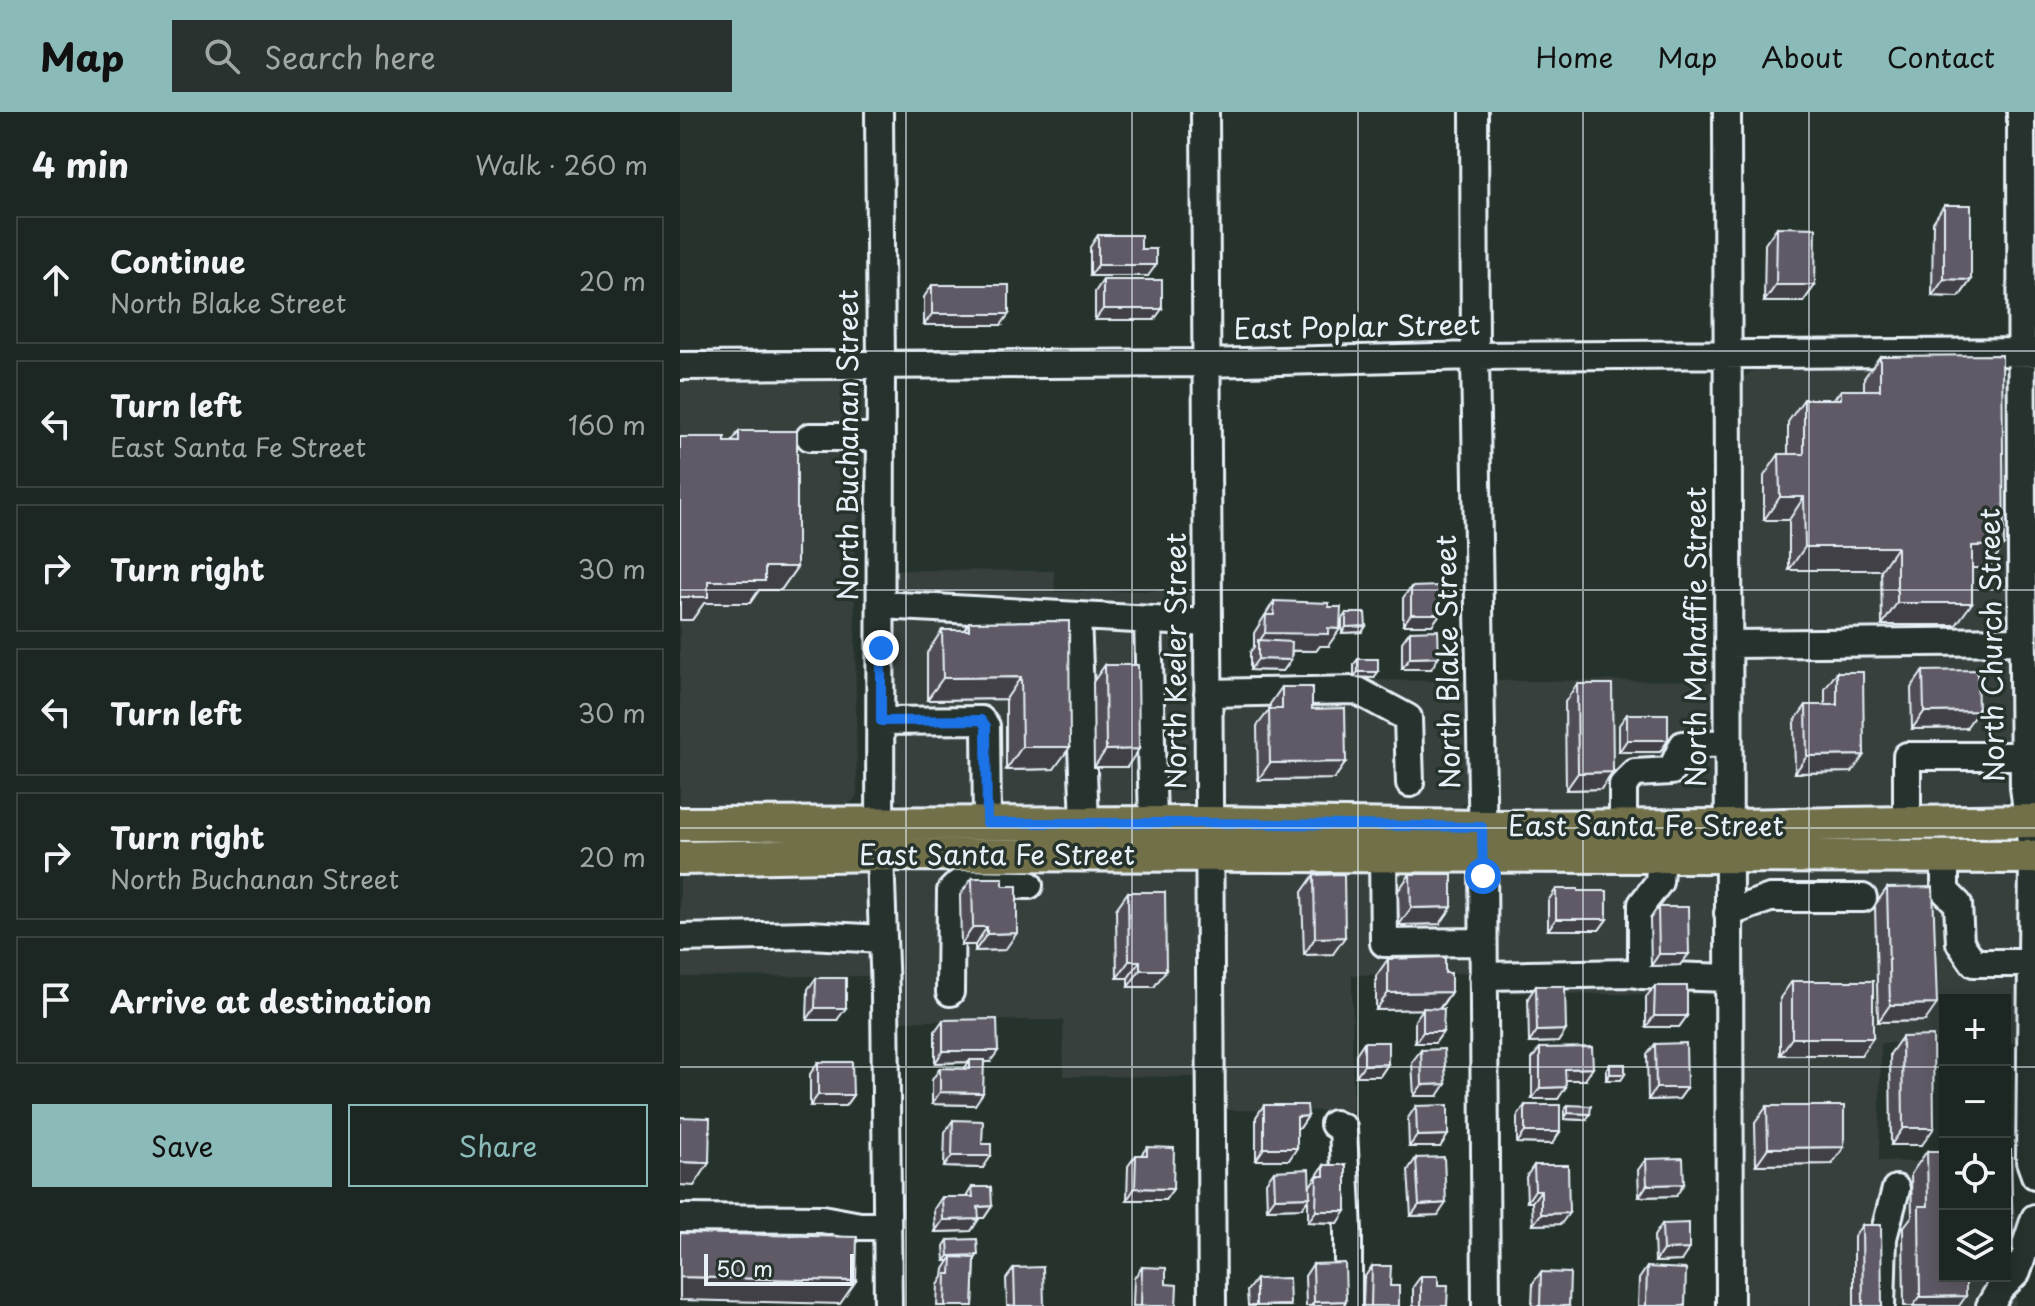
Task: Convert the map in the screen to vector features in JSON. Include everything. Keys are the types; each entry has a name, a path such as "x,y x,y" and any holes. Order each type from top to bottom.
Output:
{"main road":[{"name":"East Santa Fe Street","path":"680,858 880,838 987,823 1209,823 1661,857 1728,842 1907,823 2032,821"},
{"name":"East Santa Fe Street","path":"680,824 1209,856 1383,856 1623,826 1728,842 1789,857 2034,857"}],"street":[{"name":"North Buchanan Street","path":"879,112 880,838 888,1306"},
{"name":"North Keeler Street","path":"1205,112 1212,1306"},
{"name":"North Blake Street","path":"1474,112 1486,1306"},
{"name":"North Mahaffie Street","path":"1727,112 1730,1306"},
{"name":"North Church Street","path":"2021,112 2029,352 2023,641 2030,756 2024,787 2032,821 2034,857 2030,1161 2035,1175"},
{"name":"East Poplar Street","path":"680,366 1206,363 1475,356 2029,352"},
{"path":"810,437 881,437"},
{"path":"881,605 1208,623"},
{"path":"1077,616 1085,823"},
{"path":"1148,620 1153,823"},
{"path":"1728,644 2023,641"},
{"path":"1208,693 1356,690 1408,718 1410,783"},
{"path":"881,721 984,722 987,823"},
{"path":"1623,826 1623,785 1635,773 1671,771 1683,745 1728,743"},
{"path":"1907,823 1907,756 2030,756"},
{"path":"1383,856 1384,943 1483,942"},
{"path":"1642,975 1642,904 1659,882 1661,857"},
{"path":"1789,857 1792,898"},
{"path":"1862,857 1863,898"},
{"path":"1945,857 1936,894 1958,904 1960,943 1974,963 2033,978"},
{"path":"950,992 951,891 958,884 1029,885"},
{"path":"1728,913 1770,898 1894,898"},
{"path":"680,938 809,935 883,939"},
{"path":"1483,976 1632,973 1729,978"},
{"path":"1334,1124 1343,1128 1348,1306"},
{"path":"1881,1306 1883,1238 1896,1189"},
{"path":"680,1218 822,1219 860,1226 887,1226"},
{"path":"1990,1306 2000,1289 2017,1272 2035,1218"}],"shaded area":[{"path":"1987,364 2002,372 2007,394 2009,796 1998,806 1759,810 1749,807 1744,803 1741,791 1741,384 1744,377 1756,368 1774,365"},
{"path":"680,377 844,377 864,389 866,496 854,534 857,795 842,808 680,810"},
{"path":"891,570 1054,571 1055,592 1196,590 1197,790 1190,804 1180,808 914,808 897,801 892,784"},
{"path":"1219,679 1466,681 1469,786 1465,803 1456,813 1446,817 1233,805 1220,789"},
{"path":"1721,680 1718,798 1708,811 1501,812 1495,806 1490,681"},
{"path":"1508,867 1701,867 1710,872 1717,885 1718,995 1496,993 1495,886"},
{"path":"907,868 1189,870 1199,887 1200,1077 1064,1076 1063,1020 899,1021 898,877"},
{"path":"1233,868 1457,868 1468,878 1471,885 1474,973 1352,975 1353,1111 1223,1110 1222,893 1225,877"},
{"path":"680,869 855,869 863,873 870,884 872,976 680,977"},
{"path":"1754,869 2010,871 2020,882 2020,1043 2011,1043 2011,994 1939,994 1939,1043 1881,1043 1879,1161 1939,1162 1939,1282 2011,1282 2011,1194 2017,1218 2016,1306 1740,1306 1740,887 1743,879"}],"building":[{"path":"1944,205 1971,205 1971,280 1944,279"},
{"path":"1777,227 1816,228 1815,285 1776,285"},
{"path":"1098,235 1141,235 1141,249 1156,249 1156,265 1098,265"},
{"path":"1103,280 1162,280 1162,309 1103,309"},
{"path":"932,285 1009,285 1009,314 932,314"},
{"path":"2002,355 2004,545 1972,546 1972,603 1897,603 1897,547 1805,547 1804,497 1780,497 1779,454 1804,454 1804,399 1841,399 1841,390 1880,390 1880,356"},
{"path":"739,431 797,431 797,567 765,567 765,581 708,581 708,597 680,597 680,437 725,437 725,442 739,442"},
{"path":"1440,586 1440,614 1411,614 1411,587"},
{"path":"1274,601 1329,603 1329,607 1341,607 1340,629 1328,628 1328,634 1265,633 1266,615 1274,615"},
{"path":"1346,613 1365,613 1366,626 1346,627"},
{"path":"1069,621 1070,747 1022,747 1021,677 943,678 942,630 969,630 969,622"},
{"path":"1438,630 1439,657 1410,658 1410,631"},
{"path":"1258,640 1292,642 1291,660 1258,659"},
{"path":"1358,659 1378,659 1378,672 1358,672"},
{"path":"1105,665 1138,665 1139,749 1106,750"},
{"path":"1977,670 1978,711 1924,712 1923,671"},
{"path":"1837,672 1863,672 1864,755 1807,756 1806,705 1837,705"},
{"path":"1577,684 1612,684 1613,772 1578,773"},
{"path":"1282,687 1312,687 1312,709 1345,708 1346,762 1270,763 1269,709 1282,709"},
{"path":"1627,714 1668,714 1668,740 1627,740"},
{"path":"1344,874 1345,937 1315,938 1314,875"},
{"path":"1410,874 1452,874 1452,907 1411,908"},
{"path":"972,878 1003,878 1003,886 1017,886 1017,933 987,934 987,927 973,927"},
{"path":"1933,887 1937,1004 1890,1005 1887,888"},
{"path":"1556,889 1607,891 1607,919 1556,919"},
{"path":"1128,892 1165,892 1166,970 1140,970 1140,961 1129,961"},
{"path":"1658,907 1688,907 1689,954 1659,954"},
{"path":"1445,957 1445,973 1451,973 1451,992 1388,993 1388,959"},
{"path":"816,978 846,978 846,1008 815,1008"},
{"path":"1792,981 1873,981 1873,1038 1792,1038"},
{"path":"1536,986 1565,986 1566,1030 1537,1031"},
{"path":"1655,986 1687,986 1687,1016 1654,1016"},
{"path":"1423,1008 1444,1009 1443,1032 1423,1032"},
{"path":"997,1019 998,1051 943,1051 943,1020"},
{"path":"1933,1036 1934,1128 1903,1128 1902,1037"},
{"path":"1364,1042 1388,1042 1388,1064 1364,1065"},
{"path":"1686,1043 1687,1088 1656,1088 1655,1044"},
{"path":"1592,1047 1593,1068 1565,1069 1566,1087 1540,1088 1540,1048"},
{"path":"1444,1049 1446,1084 1422,1085 1421,1050"},
{"path":"970,1060 984,1060 983,1093 940,1092 940,1068 970,1069"},
{"path":"818,1062 852,1062 853,1095 818,1095"},
{"path":"1610,1064 1625,1064 1625,1074 1610,1074"},
{"path":"1264,1105 1307,1105 1308,1116 1297,1117 1297,1148 1264,1148"},
{"path":"1448,1105 1448,1135 1417,1136 1416,1106"},
{"path":"1525,1105 1560,1105 1560,1132 1525,1132"},
{"path":"1568,1105 1591,1106 1590,1114 1568,1113"},
{"path":"1767,1106 1844,1106 1844,1147 1768,1148"},
{"path":"680,1117 710,1118 709,1163 680,1162"},
{"path":"953,1120 983,1121 982,1144 991,1144 991,1156 952,1156"},
{"path":"1147,1147 1174,1148 1173,1189 1135,1188 1136,1155 1147,1155"},
{"path":"2011,1150 2013,1251 2011,1251"},
{"path":"1927,1151 1939,1151 1939,1282 1966,1282 1966,1296 1920,1297 1919,1206 1928,1206"},
{"path":"1444,1157 1446,1203 1419,1205 1416,1158"},
{"path":"1683,1158 1684,1184 1647,1185 1646,1159"},
{"path":"1324,1165 1346,1165 1346,1211 1316,1211 1317,1176 1324,1176"},
{"path":"1534,1165 1568,1165 1569,1213 1541,1214 1541,1190 1535,1190"},
{"path":"1309,1169 1310,1197 1275,1198 1274,1171"},
{"path":"972,1187 991,1187 992,1206 978,1207 979,1219 943,1220 942,1197 973,1197"},
{"path":"1689,1223 1689,1249 1663,1250 1662,1224"},
{"path":"1862,1225 1881,1225 1882,1306 1863,1306"},
{"path":"680,1233 857,1237 856,1281 680,1277"},
{"path":"977,1239 978,1255 949,1256 948,1240"},
{"path":"952,1257 975,1258 973,1306 945,1306 946,1274 951,1274"},
{"path":"1345,1263 1346,1301 1314,1302 1313,1264"},
{"path":"1372,1266 1391,1266 1390,1286 1399,1286 1399,1306 1371,1306"},
{"path":"1043,1267 1044,1306 1015,1306 1014,1268"},
{"path":"1142,1267 1166,1268 1166,1284 1177,1285 1176,1306 1141,1306"},
{"path":"1647,1267 1686,1269 1685,1306 1646,1306"},
{"path":"1541,1272 1570,1273 1569,1306 1540,1306"},
{"path":"1421,1276 1438,1276 1438,1285 1448,1285 1447,1306 1421,1306"},
{"path":"1289,1278 1290,1305 1256,1306 1256,1279"}],"route":[{"path":"881,648 881,721 984,722 987,823 1482,827 1483,876"}]}
